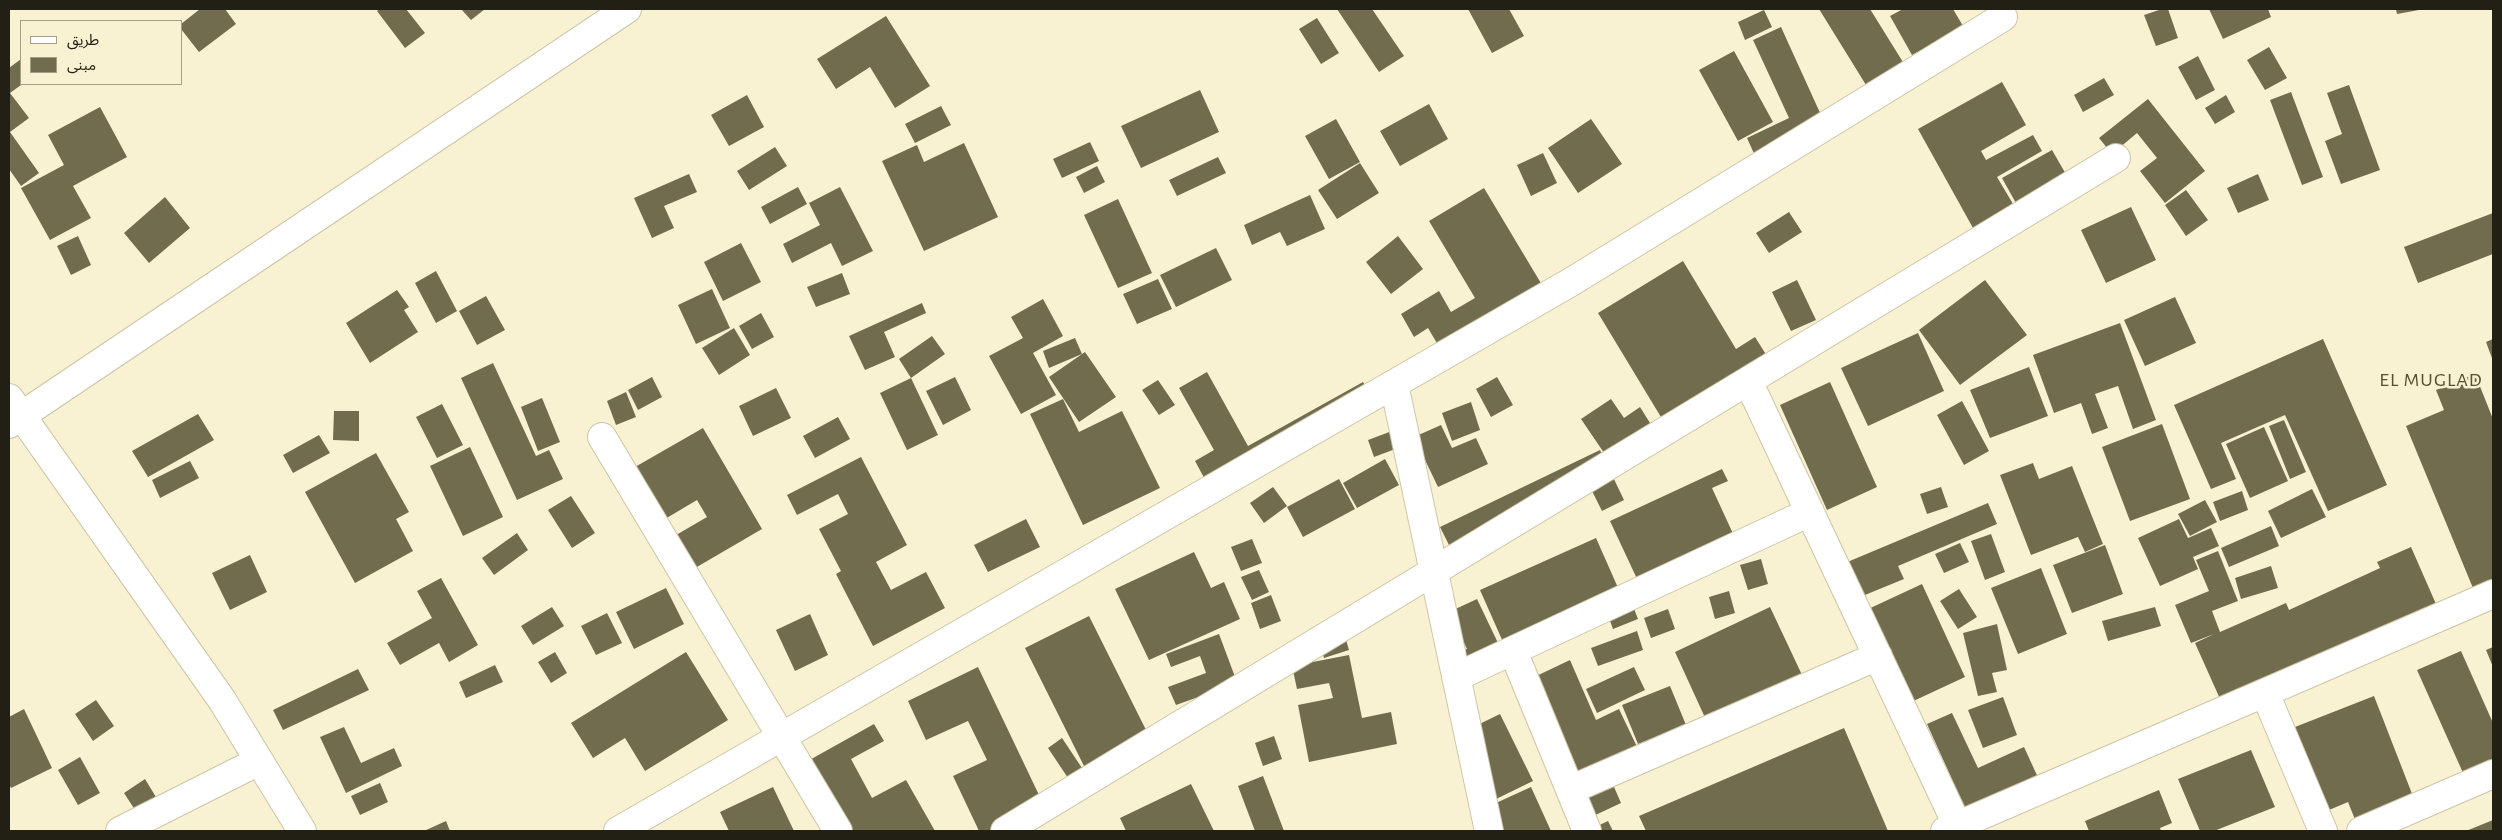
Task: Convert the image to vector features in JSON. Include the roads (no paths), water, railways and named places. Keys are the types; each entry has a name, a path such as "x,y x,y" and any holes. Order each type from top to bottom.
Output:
{"street":[{"path":"302,831 222,700 13,413 627,9"},
{"path":"618,831 1571,282 2003,17"},
{"path":"1005,831 2116,158"},
{"path":"1748,381 1878,656 1954,829 2493,594"},
{"path":"1394,384 1489,831"},
{"path":"602,437 838,831"},
{"path":"1456,677 1810,512"},
{"path":"1512,652 1587,831"},
{"path":"1570,790 1878,656"},
{"path":"2265,692 2323,831"},
{"path":"120,831 259,761"},
{"path":"2361,831 2493,774"}],"district":[{"name":"EL MUGLAD","path":"2431,380"}]}
